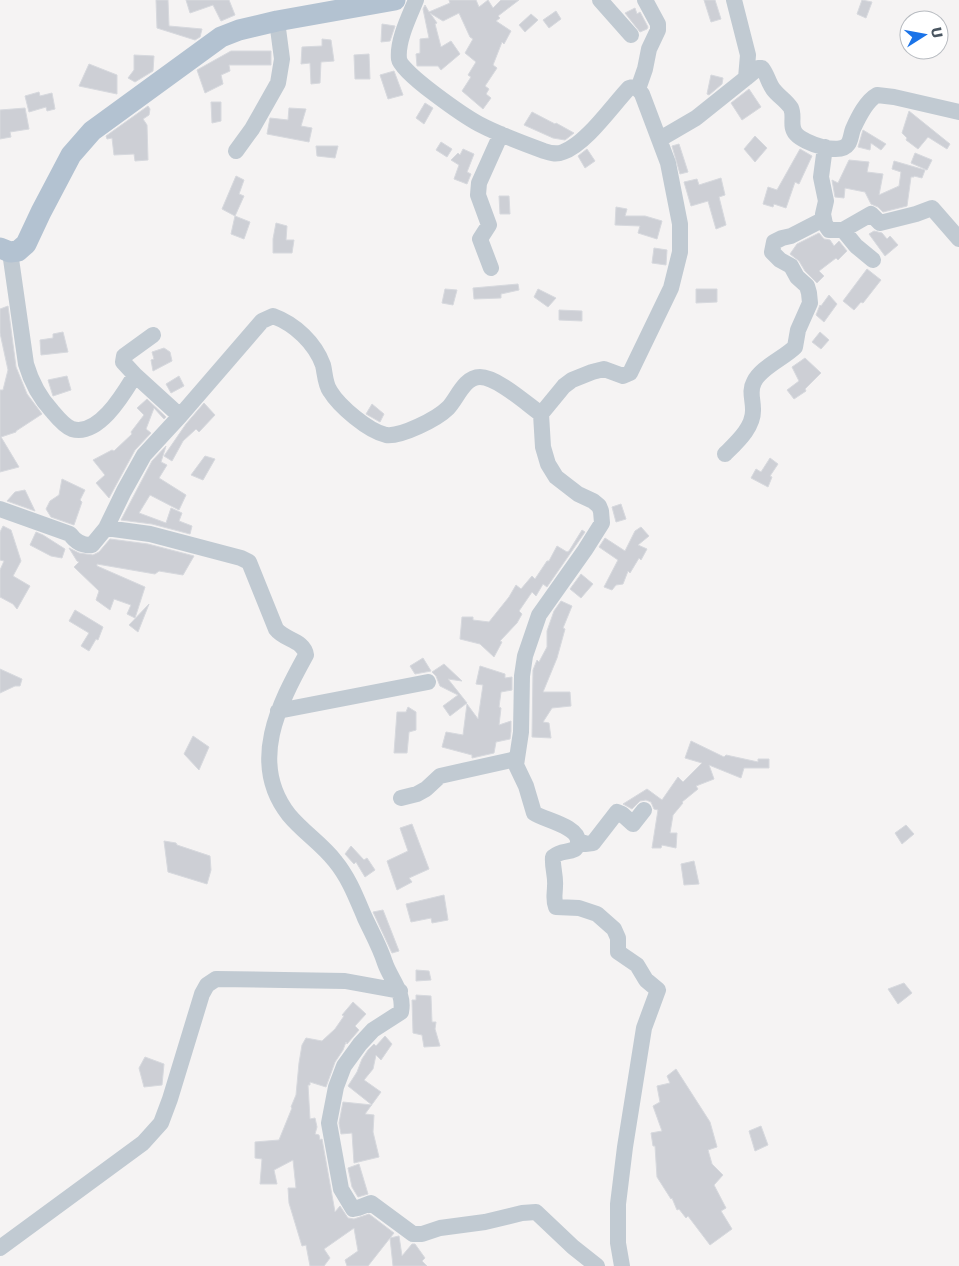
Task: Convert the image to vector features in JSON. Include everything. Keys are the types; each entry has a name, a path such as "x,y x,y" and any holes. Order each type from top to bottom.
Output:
{"main road":[{"path":"5,250 18,251 26,244 71,155 92,131 222,37 239,30 278,20 395,0"}],"street":[{"path":"416,0 401,41 399,58 401,65 418,82 478,123 544,152 554,154 572,147 598,125 629,88 638,89 642,94 660,138 668,163 680,224 680,252 671,288 630,373 623,376 604,369 572,380 564,386 542,414 543,447 548,464 556,477 578,494 599,506 602,524 539,615 530,639 522,676 521,732 516,759 516,764 526,786 534,813 564,826 576,835 578,840 578,845 574,850 558,852 553,857 552,867 556,907 579,908 597,914 614,929 618,938 618,952 637,965 646,980 658,990 644,1028 625,1147 618,1204 618,1243 622,1265"},
{"path":"600,0 630,35"},
{"path":"638,89 645,69 648,49 658,30 658,24 645,0"},
{"path":"734,0 748,55 746,78"},
{"path":"236,151 252,129 278,83 282,60 278,20"},
{"path":"660,138 696,118 758,68 762,68 772,88 791,109 793,117 792,128 795,133 807,141 834,149 841,148 849,143 858,121 870,100 877,95 959,112"},
{"path":"491,268 480,239 489,225 478,195 479,182 501,134"},
{"path":"825,147 821,177 826,201 823,214 829,230 843,230 872,214 880,223 932,208 959,239"},
{"path":"725,454 749,426 753,410 751,390 754,381 759,374 795,347 798,330 810,303 807,286 797,277 792,266 780,260 772,252 774,242 791,236 824,219"},
{"path":"843,230 856,246 873,260"},
{"path":"5,250 26,364 47,405 63,424 71,429 78,430 95,424 120,398 136,375"},
{"path":"0,509 70,534 75,542 92,545 106,528 144,455 262,321 273,316 281,319 302,334 316,349 329,390 339,403 369,428 387,435 417,427 441,414 468,382 479,377 493,380 542,414"},
{"path":"153,335 124,356 123,362 180,416"},
{"path":"106,528 150,534 241,558 249,562 276,629 281,635 294,640 305,650 306,655 278,711 269,747 275,788 288,813 333,858 346,876 382,954 389,974 400,991 403,1004 401,1012 373,1030 360,1044 344,1066 336,1086 329,1123 341,1189 353,1209 371,1203 413,1234 422,1234 440,1228 536,1212 596,1266"},
{"path":"278,711 428,682"},
{"path":"401,798 417,794 426,789 440,776 516,759"},
{"path":"578,840 585,844 593,843 617,812 633,824 644,810"},
{"path":"0,1248 143,1143 162,1122 202,994 207,985 216,979 345,981 400,991"}],"building":[{"path":"156,0 168,0 169,26 202,29 200,37 195,40 157,28"},
{"path":"186,0 229,0 235,15 221,21 213,5 190,13"},
{"path":"449,0 476,0 479,7 488,0 493,8 501,0 519,0 498,16 500,18 496,21 511,31 504,44 502,42 493,65 497,68 485,86 489,89 486,94 491,98 483,109 462,91 471,77 468,75 476,62 465,53 473,39 470,37 459,13 443,21 430,13 437,23 435,24 441,47 451,41 460,54 441,70 438,66 417,66 416,54 420,53 420,39 429,38 423,9 425,5 429,12 450,3"},
{"path":"704,0 715,0 721,19 711,22"},
{"path":"862,0 872,2 866,18 857,14"},
{"path":"635,8 637,14 640,12 648,27 640,32 625,13"},
{"path":"556,11 561,19 549,28 543,20"},
{"path":"531,14 538,20 525,32 519,25"},
{"path":"382,24 395,26 390,41 381,42"},
{"path":"322,39 331,40 334,61 321,62 320,83 311,84 310,63 301,64 302,47 322,46"},
{"path":"231,51 271,51 271,65 229,65 230,71 221,75 223,84 205,93 197,70"},
{"path":"369,54 370,79 355,79 354,55"},
{"path":"134,55 154,56 153,71 135,82 128,78 134,70"},
{"path":"89,64 117,75 117,94 79,86"},
{"path":"394,71 403,95 388,99 380,75"},
{"path":"711,75 723,78 722,84 709,95 707,94"},
{"path":"749,89 761,107 742,120 731,103"},
{"path":"39,92 40,96 52,93 55,109 47,111 46,107 29,112 25,96"},
{"path":"211,102 221,102 221,121 212,123"},
{"path":"425,103 433,108 424,124 416,118"},
{"path":"148,106 150,109 149,115 143,119 147,125 148,160 135,161 134,154 114,155 112,138 107,139 106,136"},
{"path":"25,108 29,129 10,132 11,137 0,139 0,110"},
{"path":"289,108 306,109 301,126 312,128 309,142 267,134 270,118 288,120"},
{"path":"909,111 950,144 947,149 928,137 918,149 906,140 907,138 902,133"},
{"path":"532,112 574,133 565,140 553,138 524,125"},
{"path":"863,130 886,144 881,150 871,143 870,150 858,147"},
{"path":"755,136 767,148 755,162 744,149"},
{"path":"441,142 452,149 447,157 436,150"},
{"path":"679,144 688,172 680,174 672,146"},
{"path":"316,146 338,146 335,158 317,156"},
{"path":"463,149 474,154 467,172 471,174 467,184 454,179 459,165 451,160 458,153 460,155"},
{"path":"587,149 595,161 585,168 578,156"},
{"path":"800,149 812,156 799,184 795,182 786,208 774,204 773,207 763,204 768,187 777,190"},
{"path":"915,153 932,160 927,170 911,163"},
{"path":"849,160 869,162 867,172 883,174 879,195 899,186 901,172 892,169 894,161 925,170 922,178 911,177 907,206 883,212 871,204 865,192 845,188 844,198 835,197 832,180 838,183"},
{"path":"236,176 244,180 239,194 244,196 235,216 222,209"},
{"path":"721,178 725,195 719,197 726,225 716,229 708,201 691,206 684,182 697,179 699,185"},
{"path":"499,196 509,196 510,214 500,214"},
{"path":"616,207 627,209 625,216 645,216 662,221 657,239 638,233 640,226 615,225"},
{"path":"235,216 250,222 244,239 231,234"},
{"path":"276,223 287,226 286,240 294,240 292,253 273,253"},
{"path":"874,231 882,233 887,239 890,236 898,245 885,256 869,234"},
{"path":"819,233 824,239 830,240 834,246 839,241 847,251 838,260 836,258 819,271 824,276 817,283 805,271 799,261 790,254 797,244"},
{"path":"654,248 667,250 666,265 652,263"},
{"path":"867,269 881,280 863,303 861,302 854,310 843,301"},
{"path":"518,284 519,290 501,294 501,298 474,299 473,288"},
{"path":"445,289 457,290 453,305 442,303"},
{"path":"538,289 556,298 548,307 534,297"},
{"path":"696,289 717,289 717,302 696,303"},
{"path":"829,295 837,304 824,322 816,315 820,305"},
{"path":"8,306 16,367 27,394 42,414 16,432 1,437 19,467 0,472 0,390 3,390 8,370 0,333 0,309"},
{"path":"559,310 582,311 582,321 559,320"},
{"path":"63,332 68,352 41,355 40,340 53,338 53,334"},
{"path":"820,332 829,340 821,349 812,342"},
{"path":"164,348 170,352 172,361 153,371 151,360 154,359 152,352"},
{"path":"805,358 821,373 805,389 806,391 794,399 787,390 799,381 792,367"},
{"path":"67,376 71,390 53,396 48,380"},
{"path":"179,376 184,386 171,393 166,384"},
{"path":"147,399 166,417 164,419 154,408 146,429 151,433 135,450 109,498 96,483 105,475 93,460 112,450 114,451 132,434 131,432 144,415 137,408"},
{"path":"204,403 215,415 199,432 196,429 183,441 172,461 164,456 186,424"},
{"path":"372,404 384,414 380,422 366,414"},
{"path":"166,446 161,462 167,465 159,478 186,495 179,510 150,495 139,513 166,523 171,508 182,513 179,521 192,526 190,534 152,524 121,520 152,461"},
{"path":"205,456 215,459 203,480 191,475"},
{"path":"770,458 778,464 770,476 772,477 768,487 751,478 756,469 761,472"},
{"path":"62,479 85,490 80,500 82,502 74,525 51,517 46,509 50,501 59,495"},
{"path":"25,490 35,511 7,501 15,492"},
{"path":"621,504 626,519 616,522 612,507"},
{"path":"3,526 11,530 21,561 13,576 30,586 17,609 13,604 0,597 0,570 4,561 0,560 0,532"},
{"path":"641,527 649,536 638,545 647,549 641,560 639,558 630,573 628,571 623,584 616,585 612,590 604,587 618,560 599,547 605,538 625,551 635,531"},
{"path":"582,530 585,532 547,587 543,584 536,596 532,592 519,611 522,614 517,623 500,641 502,642 494,657 480,644 460,639 462,617 473,617 473,620 489,622 516,585 521,589 532,576 535,579 547,561 549,561 557,546 567,552 569,551"},
{"path":"36,532 65,549 62,558 51,556 30,545"},
{"path":"110,539 148,544 194,556 183,575 159,571 155,574 97,564 97,566 145,587 135,618 127,614 131,605 114,599 110,610 96,600 99,591 74,567 79,562 69,548 79,553 93,555 99,552"},
{"path":"581,574 593,584 581,598 570,589"},
{"path":"561,601 572,606 563,628 565,629 557,658 543,692 570,692 571,706 552,708 543,722 549,723 551,738 532,737 533,670 537,660 539,662 547,647 547,631 554,611"},
{"path":"149,604 138,632 129,625"},
{"path":"75,610 103,627 98,640 96,639 89,651 81,646 89,633 69,621"},
{"path":"423,658 431,671 415,674 410,666"},
{"path":"444,664 462,681 448,679 467,703 450,716 443,706 458,695 440,686 432,672"},
{"path":"480,666 505,674 505,678 512,677 512,690 501,692 499,707 501,708 499,725 511,721 511,731 510,739 496,742 494,753 472,758 472,755 442,747 446,732 463,735 467,704 478,719 483,685 476,684"},
{"path":"0,669 22,679 20,686 15,686 0,693"},
{"path":"408,707 416,712 416,730 409,732 407,753 394,753 397,712 406,712"},
{"path":"193,736 209,747 199,770 184,754"},
{"path":"691,741 724,757 726,755 758,762 758,759 769,759 769,768 744,768 741,778 709,765 714,779 696,786 698,789 682,802 673,815 670,833 677,833 676,848 662,845 661,848 652,848 658,810 654,809 651,802 646,800 640,801 632,809 623,804 647,789 662,800 678,777 683,782 702,763 685,758"},
{"path":"412,824 429,869 409,878 412,882 397,890 387,861 408,851 400,828"},
{"path":"906,825 914,834 902,844 895,833"},
{"path":"164,841 176,843 177,845 210,856 211,870 207,884 168,872"},
{"path":"351,846 364,860 367,858 375,870 365,877 356,862 354,864 345,854"},
{"path":"694,861 699,884 684,885 681,864"},
{"path":"444,895 448,920 432,923 431,918 411,922 406,904"},
{"path":"383,910 399,951 392,953 373,912"},
{"path":"416,970 429,971 431,980 416,981"},
{"path":"904,983 912,993 898,1004 888,989"},
{"path":"416,995 431,996 432,1022 436,1022 435,1029 440,1046 424,1047 422,1035 413,1033 412,1000 416,1000"},
{"path":"353,1002 366,1014 355,1026 359,1030 347,1044 346,1042 335,1062 326,1087 310,1082 310,1085 308,1085 310,1119 315,1118 317,1127 315,1134 319,1135 320,1140 322,1139 335,1212 340,1206 348,1218 354,1219 369,1214 394,1233 368,1266 347,1266 345,1260 358,1251 354,1228 324,1249 330,1258 324,1266 310,1266 306,1245 302,1246 289,1203 288,1188 296,1188 293,1160 274,1170 277,1184 260,1184 262,1159 255,1158 255,1142 279,1140 296,1095 302,1045 306,1038 322,1041 335,1029 344,1016 342,1015"},
{"path":"385,1036 392,1044 381,1060 376,1055 373,1069 364,1080 381,1092 372,1105 348,1086 368,1050 374,1044 376,1046"},
{"path":"145,1057 164,1064 162,1085 144,1087 139,1068"},
{"path":"676,1069 710,1122 717,1147 708,1150 712,1164 723,1175 714,1185 726,1208 721,1211 732,1229 710,1245 688,1216 686,1218 679,1209 677,1210 672,1198 657,1177 655,1146 653,1146 651,1133 662,1131 653,1106 660,1102 657,1086 670,1083 667,1076"},
{"path":"343,1102 372,1105 365,1114 374,1115 373,1132 379,1157 354,1163 352,1133 341,1134 339,1123"},
{"path":"761,1126 768,1145 755,1151 749,1131"},
{"path":"359,1164 368,1194 358,1197 352,1187 348,1168"},
{"path":"399,1236 402,1256 412,1244 415,1244 425,1258 422,1261 427,1266 393,1266 390,1238"}]}
